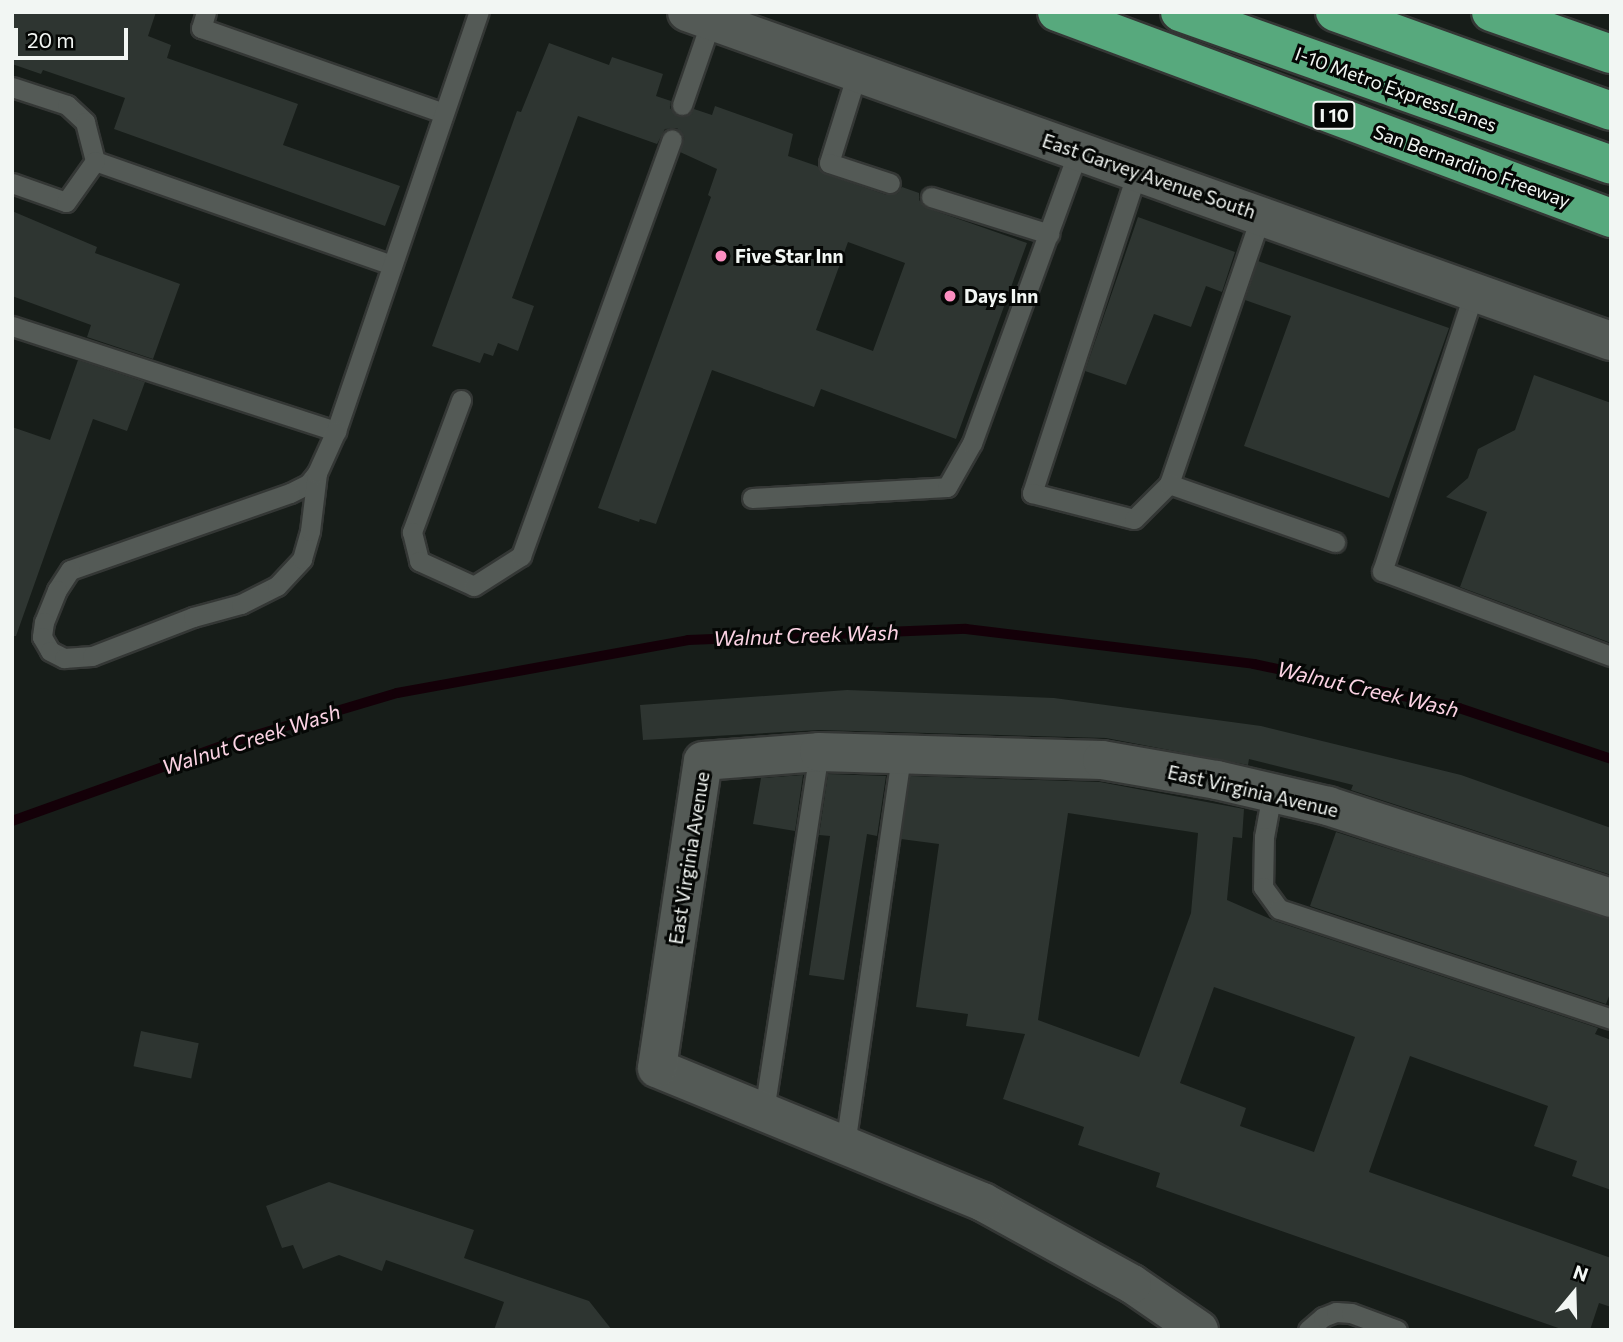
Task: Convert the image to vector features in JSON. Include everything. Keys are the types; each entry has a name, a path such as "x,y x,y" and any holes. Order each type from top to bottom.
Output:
{"highway":[{"name":"San Bernardino Freeway","path":"1058,12 1611,218"},
{"name":"I-10 Metro ExpressLanes","path":"1180,12 1611,166"},
{"path":"1335,12 1611,111"},
{"path":"1491,12 1611,54"}],"street":[{"name":"East Garvey Avenue South","path":"699,16 1611,341"},
{"name":"East Virginia Avenue","path":"1199,1330 1132,1284 983,1202 657,1068 703,761 819,752 1102,760 1328,806 1611,898"}],"lane":[{"path":"206,12 201,28 444,113"},
{"path":"317,473 307,484 290,494 70,570 57,590 44,622 42,637 50,651 64,658 92,656 193,617 241,604 277,586 302,559 310,531 317,473 336,431 479,12"},
{"path":"682,105 699,16"},
{"path":"857,73 829,163 890,183"},
{"path":"12,86 66,105 85,122 96,161"},
{"path":"461,400 412,533 419,561 474,586 522,556 672,139"},
{"path":"752,498 947,487 972,443 1078,151"},
{"path":"96,161 392,265"},
{"path":"12,183 66,202 96,161"},
{"path":"1137,172 1032,493 1134,519 1168,484 1261,215"},
{"path":"931,197 1049,234"},
{"path":"1474,292 1382,571 1611,656"},
{"path":"12,326 336,431"},
{"path":"1168,484 1335,542"},
{"path":"764,1111 819,752"},
{"path":"845,1145 901,754"},
{"path":"1272,793 1264,837 1263,887 1279,909 1611,1019"},
{"path":"1308,1330 1323,1317 1336,1312 1351,1313 1397,1330"}],"building":[{"path":"12,12 156,12 148,36 171,45 167,58 298,104 283,145 400,186 385,226 114,129 125,98 43,70 41,74 12,64"},
{"path":"549,43 609,65 612,57 663,74 656,96 671,101 670,108 677,116 685,117 694,109 712,115 715,106 793,134 788,156 817,166 825,174 887,195 898,193 902,187 919,193 919,200 927,208 1027,243 956,439 821,389 814,407 712,370 656,524 640,519 639,522 598,508 711,197 708,195 717,169 680,152 684,138 677,128 665,129 657,144 578,116 512,298 534,306 518,351 498,343 493,356 484,353 480,363 432,346 517,111 521,112","holes":["848,242 905,263 873,351 816,330"]},
{"path":"12,211 97,247 95,253 180,284 153,359 87,337 91,325 12,296"},
{"path":"1138,217 1235,252 1222,292 1206,286 1191,327 1154,314 1126,385 1085,371"},
{"path":"1258,261 1449,328 1389,498 1244,446 1291,316 1245,300"},
{"path":"78,360 145,382 127,431 93,419 16,636 12,636 12,427 50,440"},
{"path":"1534,375 1611,403 1611,643 1460,587 1487,512 1446,497 1468,478 1478,449 1515,430"},
{"path":"847,690 1054,698 1261,726 1461,775 1611,828 1611,875 1351,790 1353,785 1249,759 1248,765 1106,738 819,730 643,740 640,705"},
{"path":"828,774 886,776 877,836 867,834 844,980 809,975 830,836 819,835"},
{"path":"803,775 795,831 753,824 761,778"},
{"path":"910,776 1100,782 1244,809 1242,838 1233,837 1227,900 1275,921 1598,1028 1595,1034 1611,1040 1611,1190 1572,1176 1577,1161 1534,1146 1548,1106 1410,1056 1369,1172 1611,1258 1611,1307 1599,1303 1590,1330 1564,1330 1156,1187 1160,1173 1078,1145 1084,1127 1003,1099 1025,1034 966,1026 968,1014 916,1007 939,844 901,839","holes":["1068,813 1198,833 1191,913 1139,1057 1038,1020","1214,987 1355,1037 1314,1152 1240,1126 1246,1108 1180,1083"]},
{"path":"1336,832 1611,919 1611,991 1606,1004 1310,906"},
{"path":"141,1031 199,1043 191,1078 134,1066"},
{"path":"329,1182 474,1230 464,1258 589,1301 612,1330 494,1330 504,1302 386,1260 382,1271 339,1255 303,1269 293,1245 282,1248 266,1206"}],"waterway":[{"name":"Walnut Creek Wash","path":"12,821 236,741 397,693 688,640 966,629 1254,664 1459,708 1611,759"}],"place":[{"name":"Five Star Inn","path":"721,256"},
{"name":"Days Inn","path":"950,296"}]}
